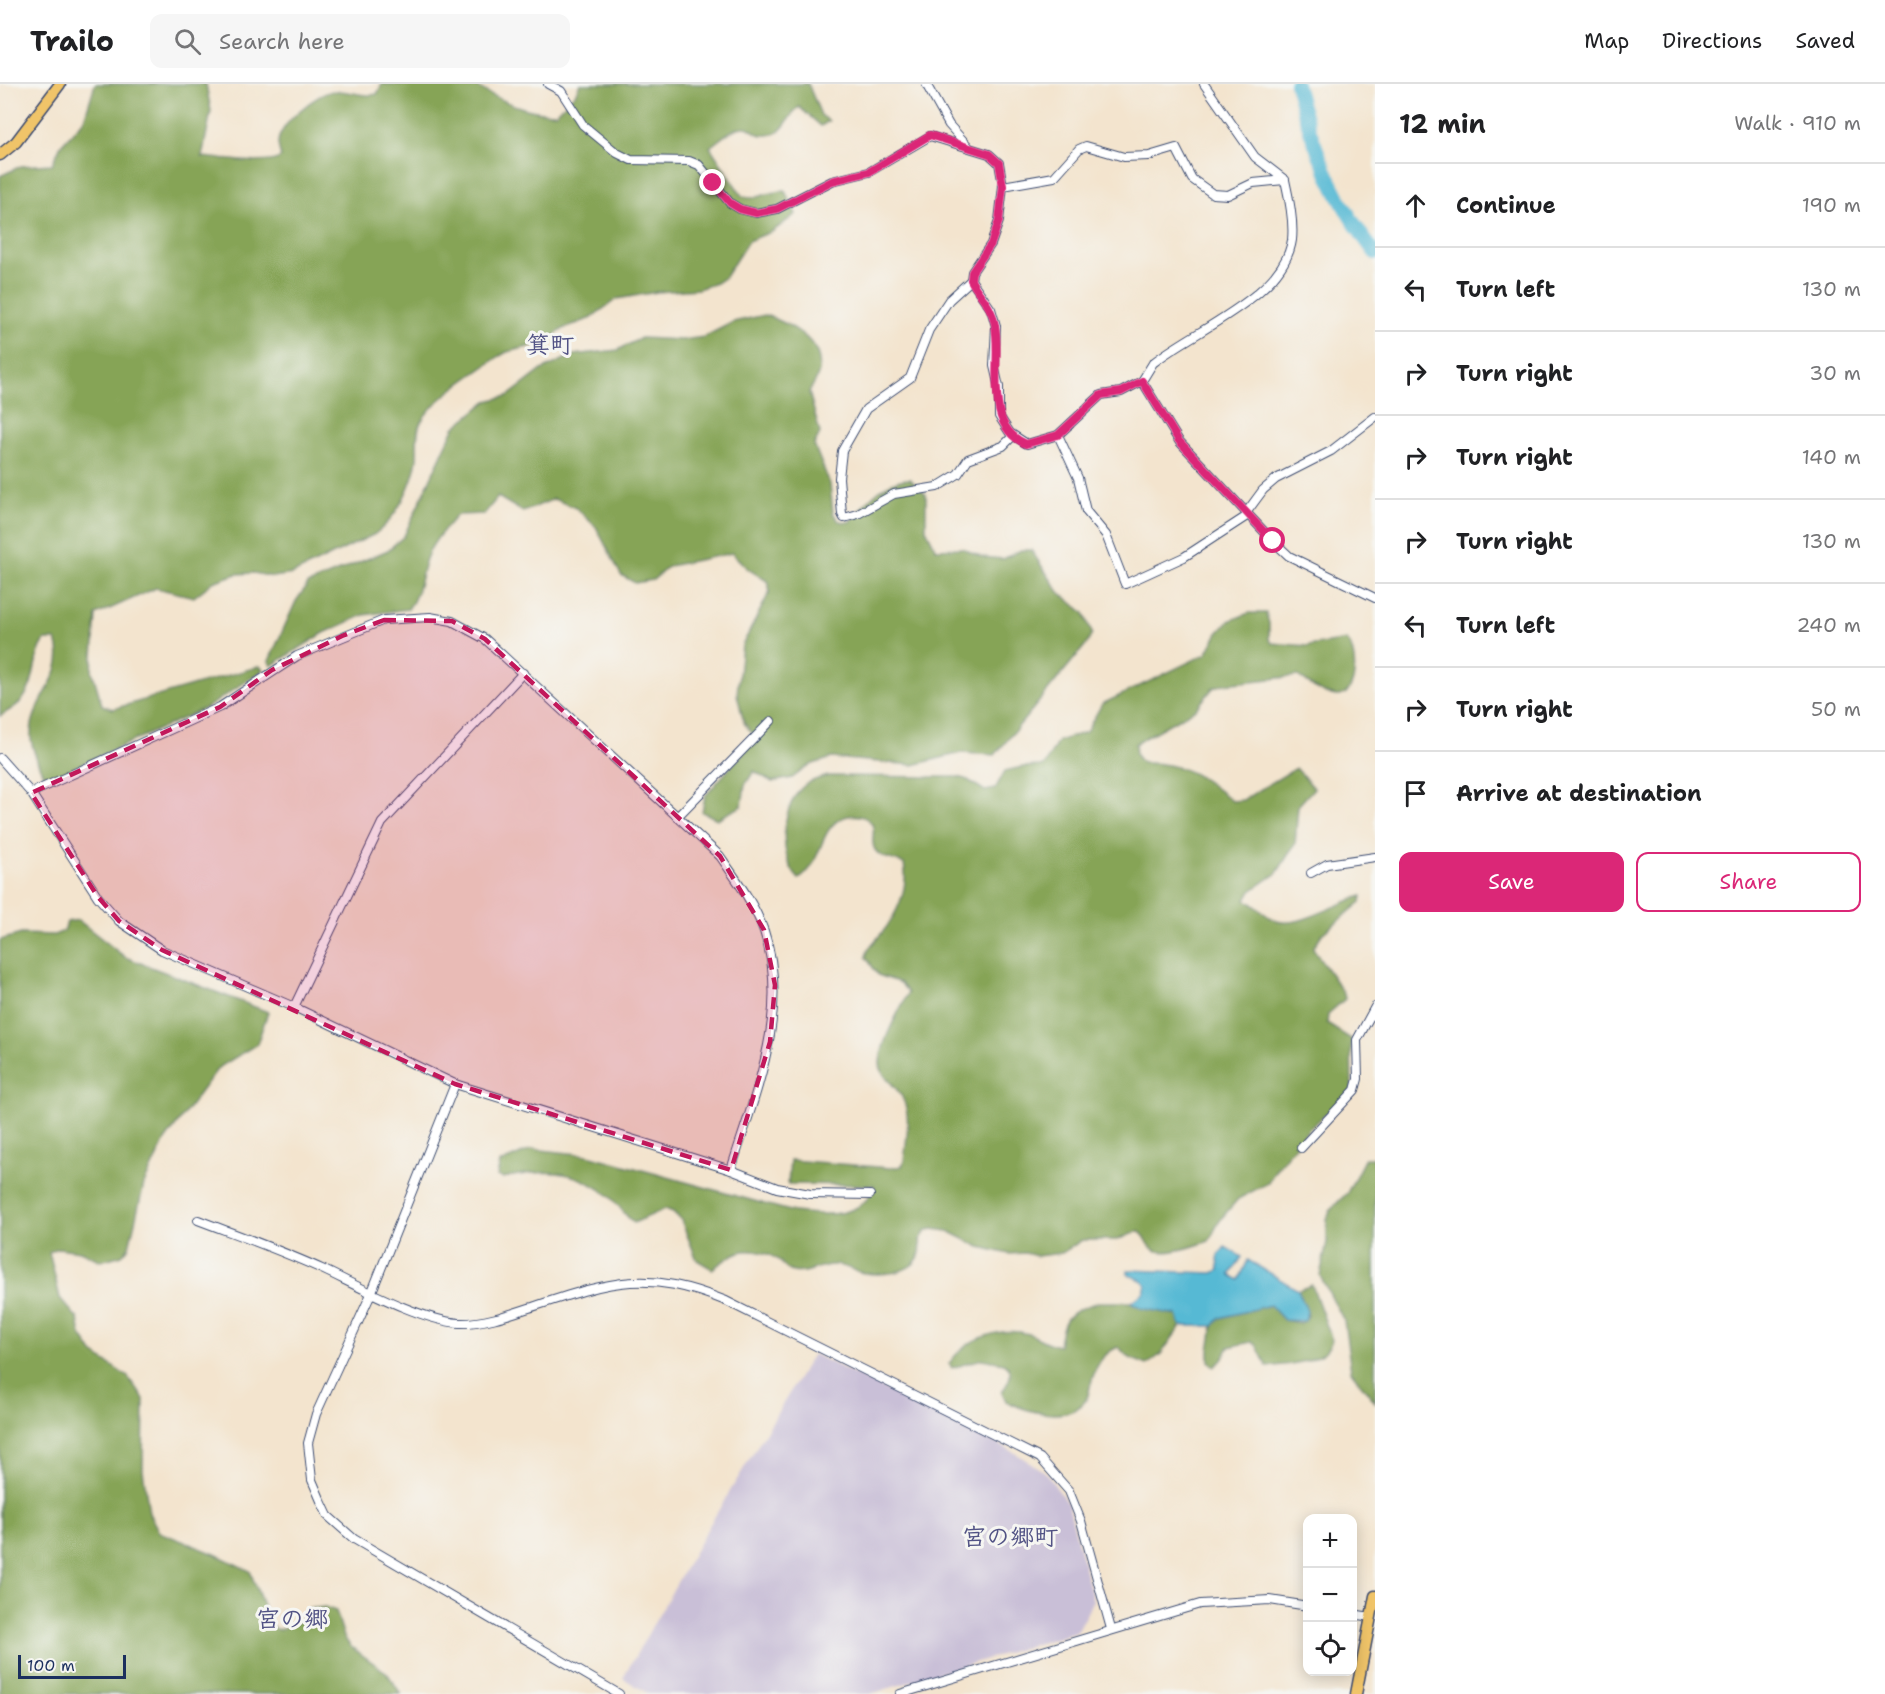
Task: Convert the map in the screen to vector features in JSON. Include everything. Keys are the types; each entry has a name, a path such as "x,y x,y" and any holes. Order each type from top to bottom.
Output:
{"main road":[{"path":"0,155 16,142 60,84"},
{"path":"1356,1694 1375,1596"}],"street":[{"path":"548,84 561,92 583,125 617,153 631,160 688,161 699,165 730,203 740,209 756,213 777,209 832,181 869,172 930,135 951,144 989,154 999,163 1003,186 999,221 991,244 972,272 971,280 949,300 929,330 910,378 866,409 842,451 839,478 842,514 844,518 858,514 880,499 894,494 937,487 957,474 968,459 1003,446 1013,436"},
{"path":"926,84 949,125 969,147"},
{"path":"971,280 991,309 996,326 994,366 999,387 999,416 1013,436 1026,444 1058,435 1101,395 1121,392 1142,381 1149,368 1160,357 1237,307 1276,275 1285,261 1292,241 1289,197 1285,180 1255,157 1204,84"},
{"path":"1003,186 1054,177 1080,148 1086,146 1124,157 1149,156 1176,148 1192,178 1212,194 1228,195 1253,183 1285,180"},
{"path":"1142,381 1179,441 1246,514 1289,556 1375,598"},
{"path":"1058,435 1078,478 1086,511 1106,535 1125,584 1184,556 1246,514 1270,484 1331,451 1375,417"},
{"path":"31,792 220,706 297,656 384,620 430,617 452,621 485,639 720,856 745,892 764,930 775,985 771,1042 731,1170"},
{"path":"294,1007 382,823 523,674"},
{"path":"677,817 771,721"},
{"path":"0,758 31,792 98,897 119,921 162,950 294,1007 455,1084 731,1170 777,1188 810,1194 870,1195"},
{"path":"1311,873 1328,864 1375,857"},
{"path":"1300,1148 1354,1090 1358,1079 1357,1040 1375,1007"},
{"path":"455,1084 371,1294 316,1414 308,1443 312,1480 328,1516 354,1539 620,1694"},
{"path":"198,1220 322,1270 371,1294 439,1319 473,1323 614,1282 642,1280 696,1289 747,1310 1040,1458 1069,1491 1081,1521 1111,1629"},
{"path":"900,1694 1200,1604 1270,1600 1303,1605"},
{"path":"1357,1615 1371,1617"}],"highlighted area":[{"path":"384,620 452,621 485,639 720,856 764,930 775,985 770,1042 731,1170 455,1084 162,950 119,921 98,897 31,793 220,707 272,670 342,636"}],"shaded area":[{"path":"813,1354 1012,1451 1046,1473 1068,1504 1093,1601 1077,1632 870,1694 649,1694 623,1678 709,1526"}],"green space":[{"path":"95,84 206,84 211,111 202,157 243,161 266,161 281,157 278,143 285,127 300,110 328,92 377,94 382,84 478,84 479,88 516,106 556,113 575,94 580,84 808,84 821,115 829,121 821,126 799,107 776,133 762,135 749,128 739,128 728,133 710,147 742,196 752,198 785,191 796,214 773,231 748,241 725,277 716,283 698,289 657,292 617,299 589,319 565,328 541,344 507,352 456,386 427,413 421,422 417,435 417,459 412,480 390,520 375,534 293,574 273,577 254,573 236,574 213,582 194,597 156,588 96,615 92,670 102,705 113,709 260,666 263,670 208,707 49,779 39,766 32,746 31,733 37,709 58,664 59,652 56,640 45,640 38,654 31,685 23,699 0,716 0,176 21,166 52,164 61,145 84,120"},
{"path":"765,315 794,328 816,350 819,371 809,392 820,433 814,445 830,484 833,513 839,521 849,522 883,487 910,479 926,494 926,529 936,549 962,548 982,557 1003,559 1021,550 1031,550 1059,592 1084,613 1092,633 1088,642 995,755 961,753 913,765 832,758 810,765 792,778 772,782 754,771 745,785 742,806 717,819 702,812 705,796 756,738 744,723 737,694 742,646 770,591 767,581 748,569 732,553 669,566 653,580 635,583 621,575 596,527 576,508 554,499 523,512 498,497 484,514 457,515 432,547 417,591 408,609 364,615 324,633 271,666 269,661 296,601 308,584 388,550 404,536 454,428 487,401 508,396 542,370 573,355 618,350 641,338 682,340 704,337 733,322"},
{"path":"1249,613 1266,613 1269,623 1269,639 1272,643 1308,646 1347,640 1351,646 1354,664 1349,690 1344,695 1331,695 1315,688 1298,676 1224,684 1213,688 1196,709 1135,744 1136,755 1142,763 1169,765 1191,772 1232,801 1243,800 1296,768 1314,788 1298,806 1295,844 1277,873 1251,891 1246,900 1273,919 1286,922 1307,918 1362,896 1361,902 1322,934 1313,948 1344,994 1345,999 1328,1014 1327,1024 1351,1039 1352,1091 1308,1130 1276,1169 1268,1183 1238,1199 1220,1220 1209,1241 1181,1250 1164,1252 1153,1249 1138,1231 1118,1240 1082,1240 1062,1253 1037,1256 1025,1253 1009,1254 980,1247 948,1231 932,1229 926,1231 920,1240 920,1251 912,1265 904,1270 884,1274 864,1273 833,1265 799,1273 793,1272 771,1256 749,1251 736,1253 712,1269 697,1260 681,1220 673,1212 665,1209 634,1223 608,1195 582,1179 545,1172 502,1178 497,1176 500,1163 532,1149 588,1155 794,1212 841,1213 861,1204 869,1196 874,1185 788,1184 790,1160 891,1168 902,1166 904,1161 907,1112 900,1093 882,1072 880,1062 887,1036 908,993 901,983 878,975 866,957 870,947 887,927 897,910 905,883 904,864 884,857 875,850 873,827 868,819 849,816 833,824 812,866 799,879 787,858 784,831 791,804 797,793 806,784 828,776 958,777 968,780 985,791 995,789 1005,771 1022,767 1044,766 1058,741 1086,732 1102,704 1206,654 1218,633 1229,621"},
{"path":"78,920 125,957 268,1012 257,1044 218,1068 164,1142 144,1184 129,1247 122,1255 101,1261 80,1251 58,1248 49,1252 60,1298 78,1319 81,1335 93,1353 128,1377 144,1399 143,1470 149,1513 159,1532 215,1554 250,1571 270,1624 278,1630 299,1622 308,1609 325,1607 336,1611 344,1637 350,1646 387,1673 401,1694 0,1694 0,940 21,934 54,935 64,931 67,922"},
{"path":"1365,1158 1375,1158 1375,1402 1351,1371 1344,1321 1320,1276 1327,1242 1327,1219 1331,1209 1347,1193"},
{"path":"1312,1285 1332,1340 1321,1354 1304,1361 1267,1367 1256,1344 1251,1342 1229,1347 1222,1360 1214,1367 1209,1361 1213,1326 1220,1318 1270,1305 1284,1320 1300,1323 1308,1316 1298,1290"},
{"path":"1098,1302 1131,1302 1141,1308 1177,1315 1181,1326 1161,1354 1147,1365 1130,1358 1118,1347 1112,1350 1096,1368 1086,1400 1069,1412 1047,1414 1025,1409 1006,1401 1002,1392 1008,1381 1010,1370 1004,1363 982,1359 952,1368 949,1364 956,1355 974,1341 995,1333 1029,1334 1059,1346 1062,1327 1069,1316"}],"water":[{"path":"1225,1247 1242,1257 1230,1275 1239,1280 1248,1260 1298,1290 1307,1311 1305,1321 1284,1320 1270,1305 1220,1318 1213,1326 1181,1326 1177,1315 1141,1308 1131,1302 1144,1293 1146,1285 1143,1281 1128,1274 1128,1270 1213,1273 1219,1270 1218,1256"}],"waterway":[{"path":"1296,84 1309,128 1337,194 1375,253"}],"district":[{"name":"箕町","path":"550,345"},
{"name":"宮の郷町","path":"1010,1537"},
{"name":"宮の郷","path":"292,1619"}],"route":[{"path":"713,183 730,203 740,209 756,213 777,209 832,181 869,172 930,135 951,144 989,154 999,163 1003,186 999,221 991,244 972,272 971,280 991,309 996,326 994,366 999,387 999,416 1003,424 1015,438 1026,444 1058,435 1101,395 1121,392 1142,381 1179,441 1273,541"}]}
